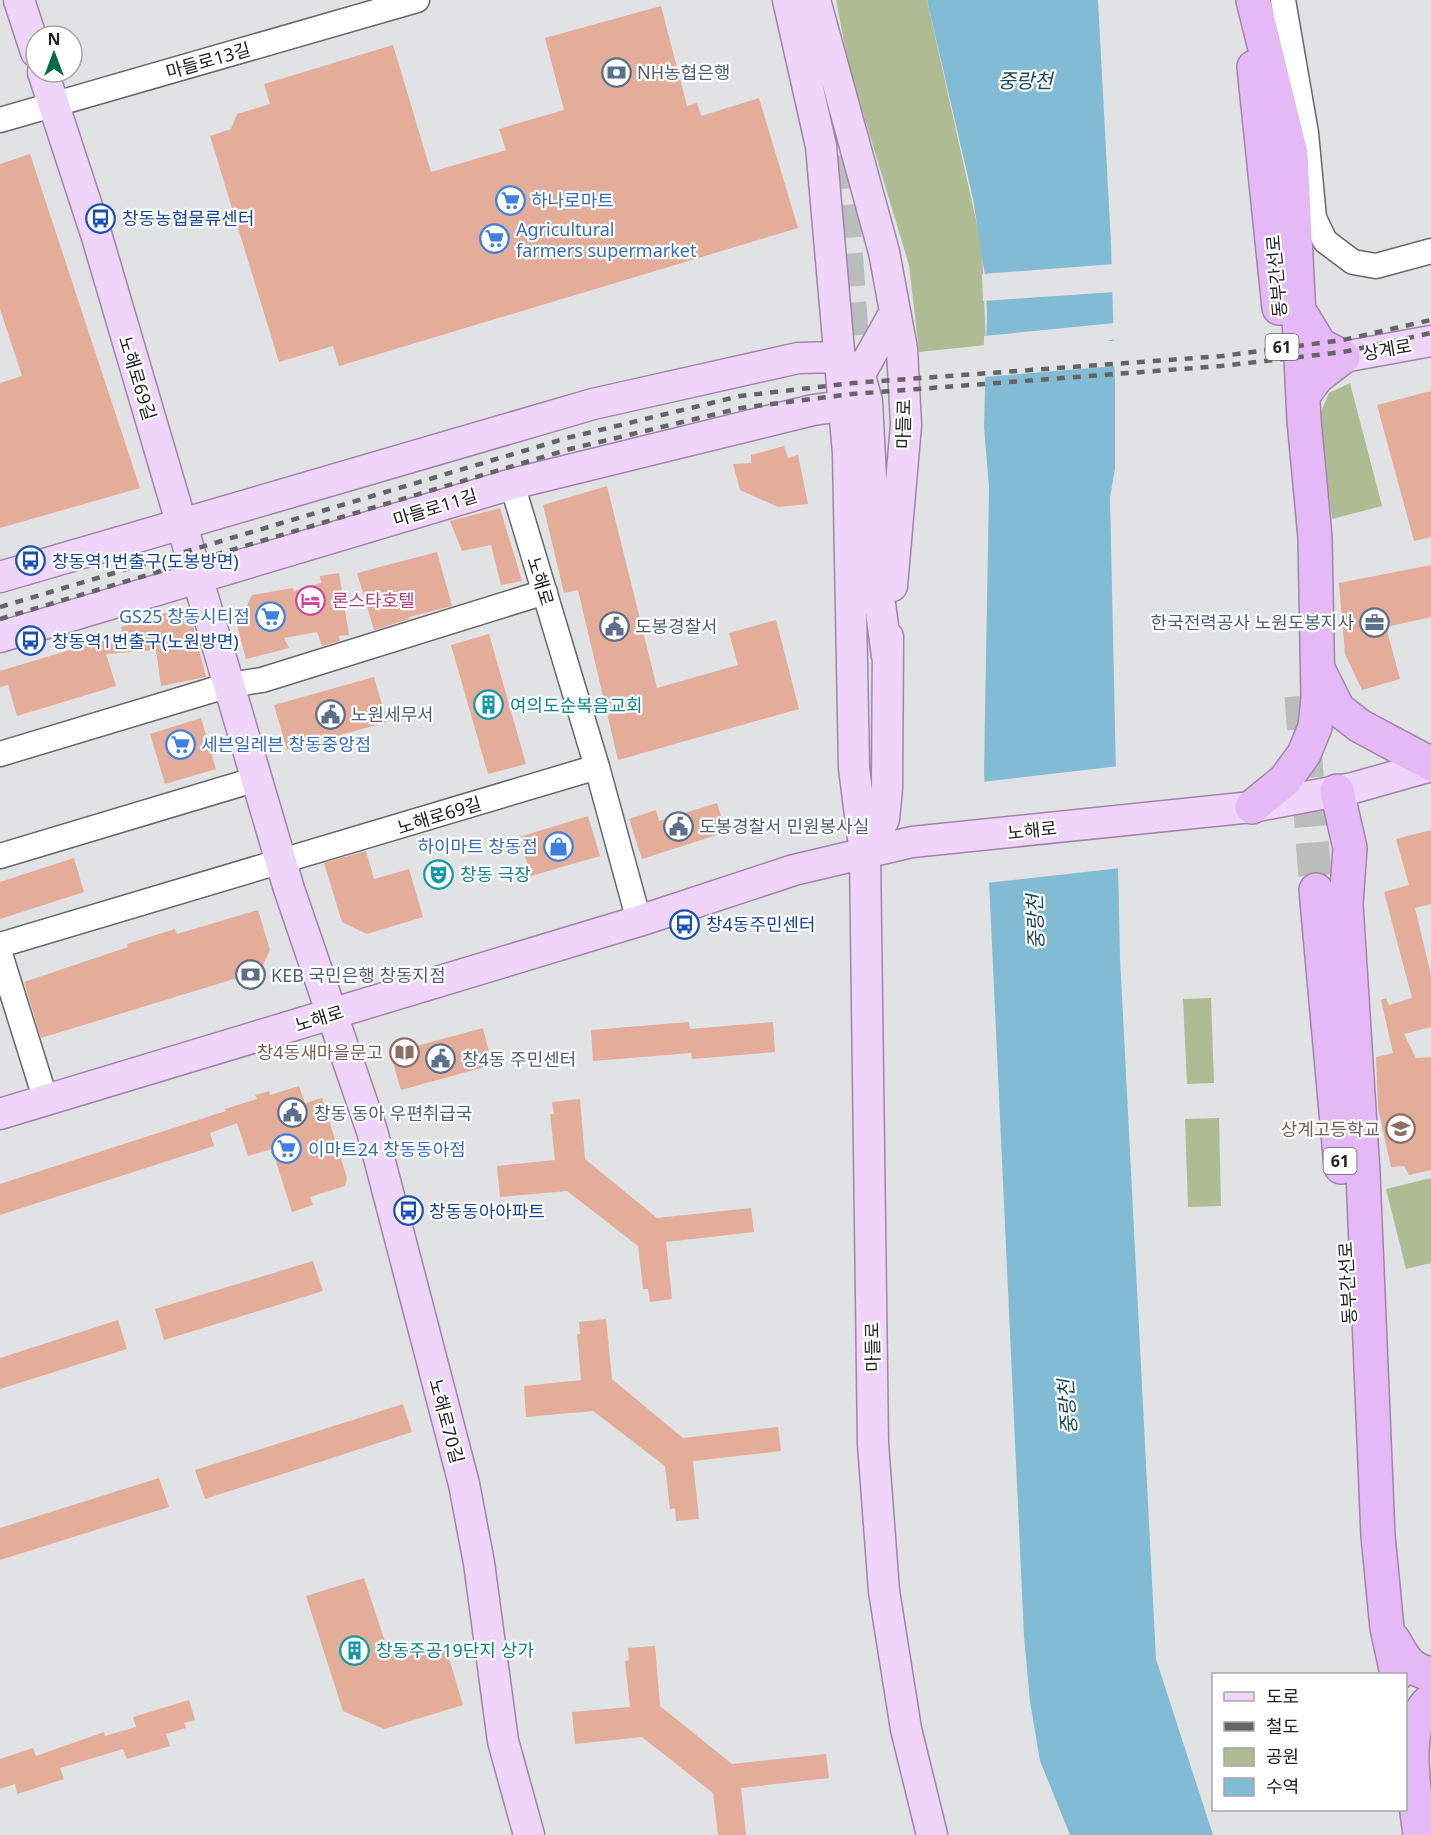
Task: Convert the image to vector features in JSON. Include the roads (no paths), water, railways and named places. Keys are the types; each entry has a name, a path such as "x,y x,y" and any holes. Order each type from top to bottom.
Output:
{"highway":[{"path":"1237,809 1285,780 1304,754 1315,727 1309,683 1315,537 1304,420 1305,393 1291,154 1252,0"},
{"name":"동부간선로","path":"1252,0 1255,101 1282,340 1309,683"},
{"path":"1300,312 1320,345 1343,357 1317,377 1305,393"},
{"path":"1309,683 1360,726 1431,765"},
{"path":"1337,791 1350,848 1346,904 1363,1173 1376,1502 1387,1628 1397,1673"},
{"name":"동부간선로","path":"1316,891 1342,1183 1362,1574 1376,1673"},
{"path":"1387,1628 1408,1665 1420,1672 1431,1674"},
{"path":"1419,1835 1408,1728 1422,1707 1431,1700"},
{"path":"1407,1790 1419,1835"}],"main road":[{"path":"19,0 27,24"},
{"path":"788,0 821,146 849,367 842,405"},
{"name":"마들로","path":"815,0 884,252 902,349 906,425 887,656 887,788 884,819 865,854"},
{"name":"노해로69길","path":"47,84 97,237 281,863 332,1014"},
{"path":"849,367 895,312"},
{"name":"상계로","path":"1343,357 1431,342"},
{"path":"0,577 182,526 592,404 798,358 849,367"},
{"path":"849,367 867,401 876,574 887,656"},
{"name":"마들로","path":"842,405 848,453 854,768 865,854 873,1444 884,1591 906,1729 932,1835"},
{"name":"마들로11길","path":"0,637 512,484 790,415 842,405"},
{"path":"790,415 822,420 835,431 848,453"},
{"name":"노해로","path":"0,1114 639,921 794,870 912,842 1237,809 1337,791 1431,765"},
{"name":"노해로70길","path":"332,1014 372,1131 464,1484 481,1575 503,1741 529,1835"}],"street":[{"name":"마들로13길","path":"0,120 417,0"},
{"path":"1283,0 1306,133 1314,218 1325,241 1353,262 1376,266 1431,251"},
{"name":"노해로","path":"512,484 597,767 639,921"},
{"path":"0,753 229,685 262,680 544,592"},
{"name":"노해로69길","path":"0,945 597,767"},
{"path":"0,856 257,779"},
{"path":"0,954 46,1101"}],"water":[{"name":"중랑천","path":"927,0 1098,0 1111,244 1115,384 1115,469 1110,497 1120,957 1156,1659 1213,1835 1070,1835 1040,1761 1030,1702 1024,1636 984,772 989,487 984,427 987,314 985,276 973,199"}],"tunnel":[{"path":"819,60 841,178 856,390"},
{"path":"1301,696 1316,890"}],"railway":[{"path":"0,607 567,438 740,396 853,383 1222,356 1343,340 1431,320"},
{"path":"0,619 570,449 741,408 852,394 1221,366 1343,352 1431,333"}],"place":[{"name":"NH농협은행","path":"616,72"},
{"name":"하나로마트","path":"510,200"},
{"name":"창동농협물류센터","path":"101,218"},
{"name":"Agricultural farmers supermarket","path":"495,239"},
{"name":"창동역1번출구(도봉방면)","path":"31,561"},
{"name":"론스타호텔","path":"311,600"},
{"name":"GS25 창동시티점","path":"271,616"},
{"name":"한국전력공사 노원도봉지사","path":"1375,622"},
{"name":"도봉경찰서","path":"614,626"},
{"name":"창동역1번출구(노원방면)","path":"31,641"},
{"name":"여의도순복음교회","path":"489,705"},
{"name":"노원세무서","path":"330,714"},
{"name":"세븐일레븐 창동중앙점","path":"180,744"},
{"name":"도봉경찰서 민원봉사실","path":"678,826"},
{"name":"하이마트 창동점","path":"559,846"},
{"name":"창동 극장","path":"439,874"},
{"name":"창4동주민센터","path":"685,924"},
{"name":"KEB 국민은행 창동지점","path":"250,975"},
{"name":"창4동새마을문고","path":"404,1052"},
{"name":"창4동 주민센터","path":"441,1059"},
{"name":"창동 동아 우편취급국","path":"293,1113"},
{"name":"상계고등학교","path":"1401,1129"},
{"name":"이마트24 창동동아점","path":"287,1149"},
{"name":"창동동아아파트","path":"408,1211"},
{"name":"창동주공19단지 상가","path":"355,1650"}]}
